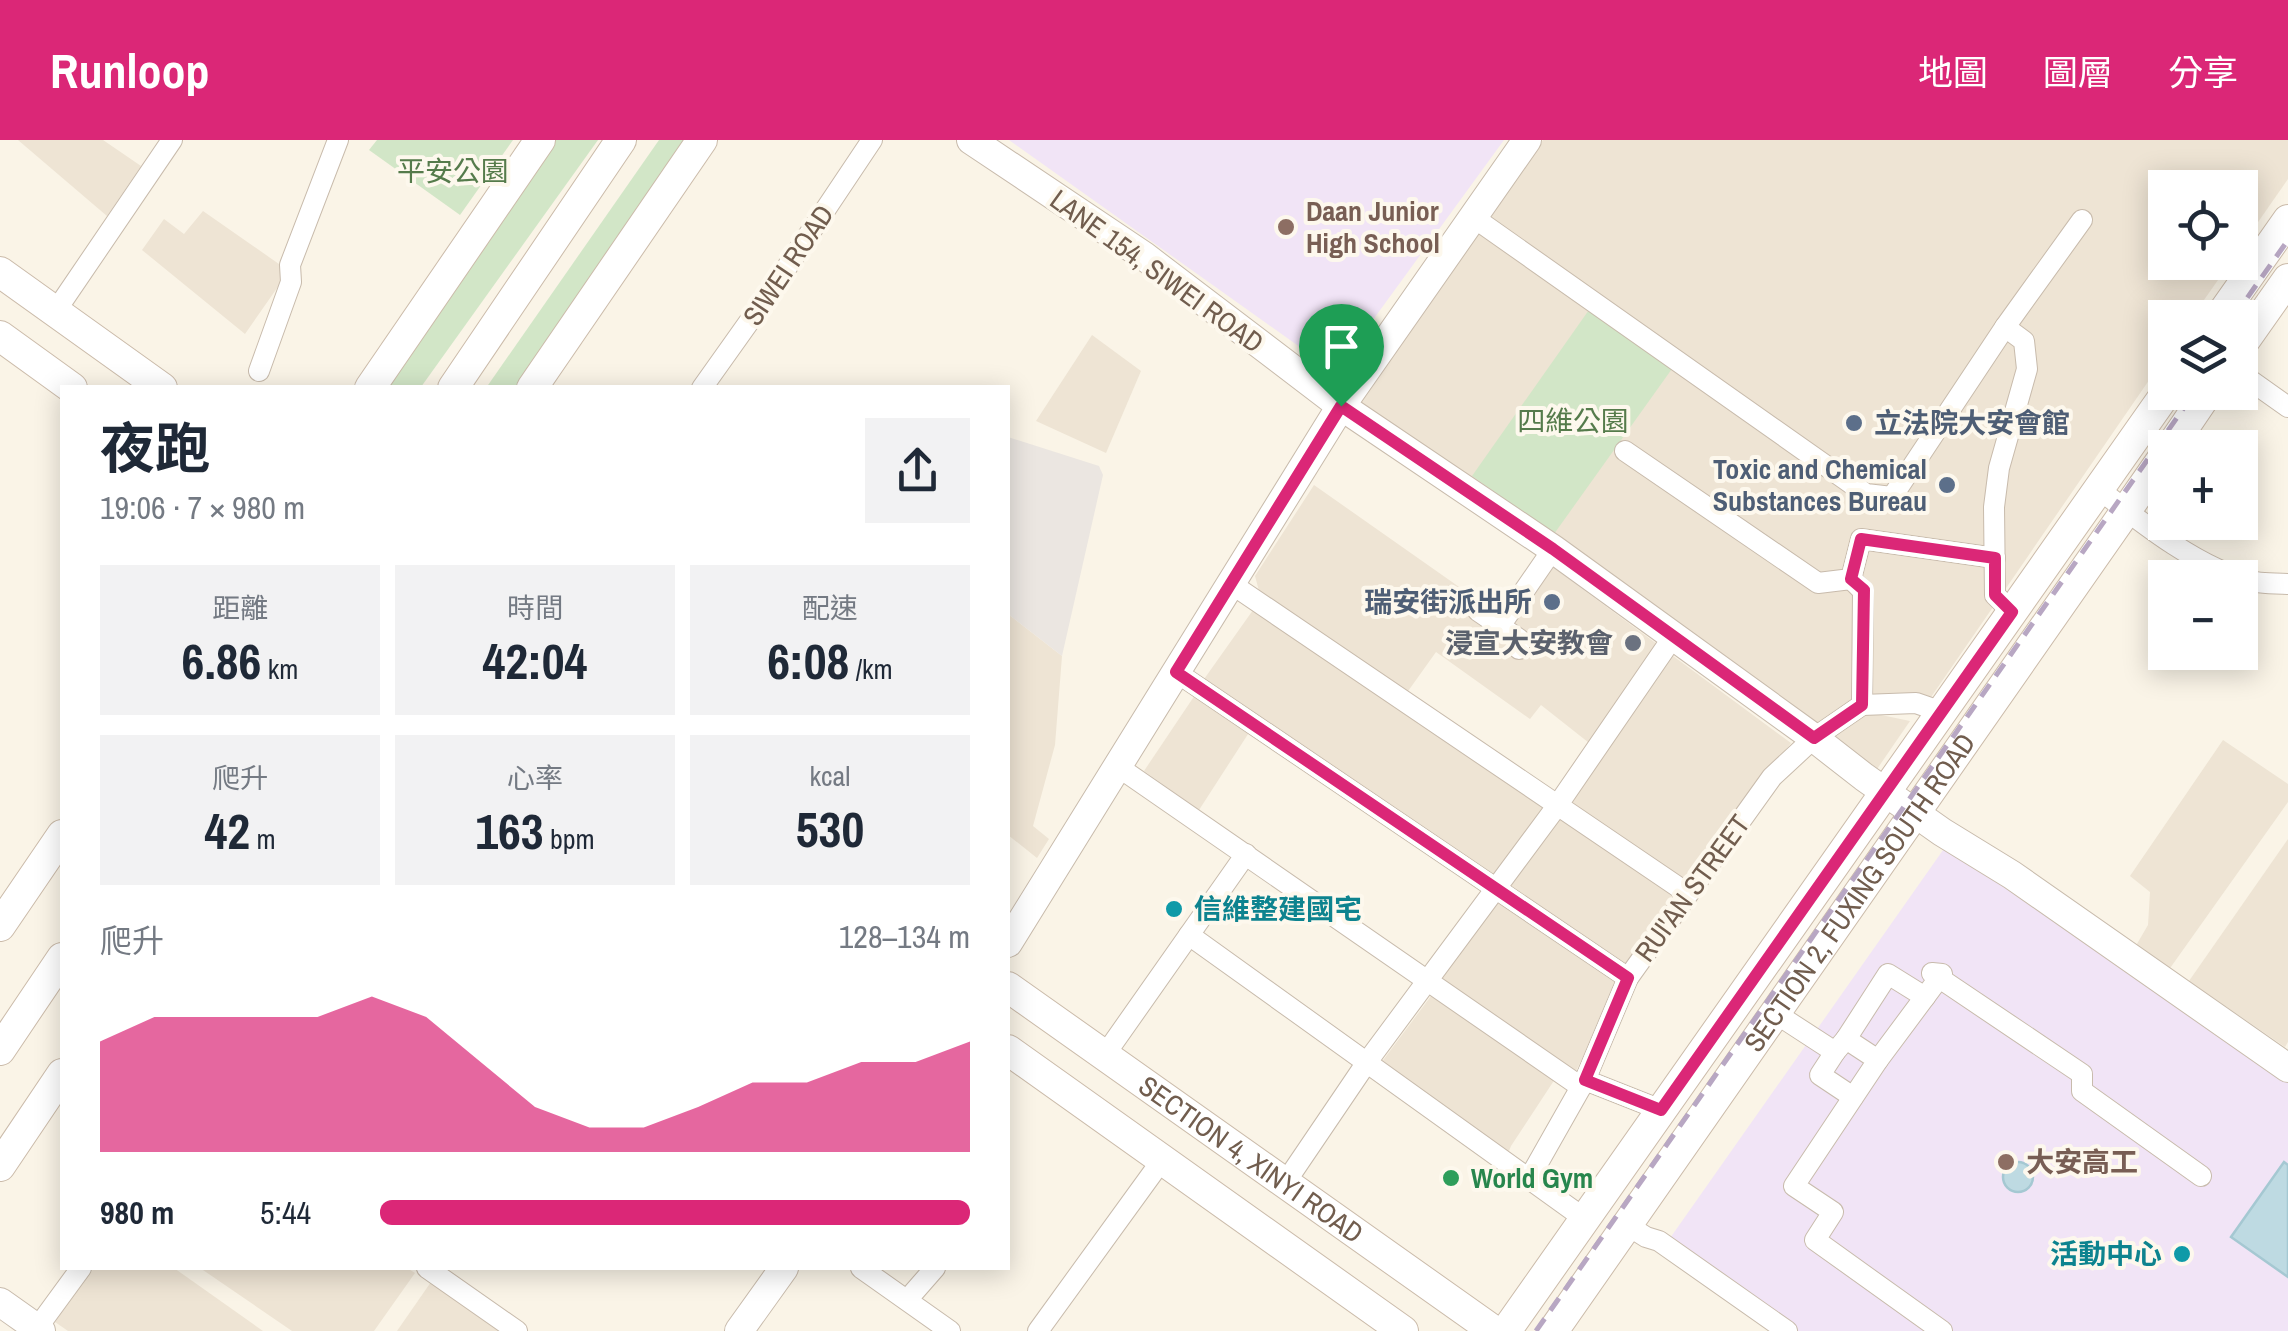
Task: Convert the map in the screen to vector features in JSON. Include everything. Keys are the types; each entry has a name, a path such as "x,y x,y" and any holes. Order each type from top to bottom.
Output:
{"main road":[{"path":"372,385 540,140"},
{"path":"455,385 621,140"},
{"path":"534,385 702,140"},
{"path":"2232,300 2288,220"},
{"path":"0,272 158,385"},
{"path":"2258,321 2288,278"},
{"path":"0,336 68,385"},
{"name":"SECTION 2, FUXING SOUTH ROAD","path":"1506,1331 2154,410"},
{"name":"SECTION 2, FUXING SOUTH ROAD","path":"1553,1331 2148,479"},
{"path":"0,926 60,838"},
{"path":"0,1050 60,961"},
{"name":"SECTION 4, XINYI ROAD","path":"1010,989 1494,1331"},
{"name":"SECTION 4, XINYI ROAD","path":"1010,1051 1404,1331"},
{"path":"0,1166 60,1077"}],"street":[{"path":"55,312 172,140"},
{"path":"260,371 291,282 290,265 338,140"},
{"name":"SIWEI ROAD","path":"704,385 872,140"},
{"name":"LANE 154, SIWEI ROAD","path":"970,140 1144,256 1341,406 1553,549 1885,792 2287,1065"},
{"path":"1010,940 1341,406 1527,140"},
{"path":"1473,216 1866,494 1892,497 2082,220"},
{"path":"2005,327 2024,341 2027,369 1999,468 1994,507 1995,595 2012,612"},
{"path":"2258,385 2288,407"},
{"path":"1624,451 1818,583 1851,579 1864,590 1862,705 1916,703 1942,712"},
{"path":"2099,488 2198,560 2254,582 2288,584"},
{"path":"1851,579 1861,539 1995,558"},
{"path":"1500,626 1553,549"},
{"path":"1230,584 1687,893"},
{"path":"1478,611 1519,639 1519,649"},
{"path":"1285,1183 1427,980 1557,806 1673,637"},
{"path":"1176,672 1628,978"},
{"name":"RUI'AN STREET","path":"1530,1177 1583,1083 1628,978 1687,893 1772,777 1814,738 1862,705"},
{"path":"1118,766 1583,1083 1661,1110"},
{"path":"1104,1056 1246,854"},
{"path":"1189,935 1585,1218"},
{"path":"1942,1331 1815,1240 1833,1212 1794,1186 1878,1060 1934,986 1942,974 1932,972 1947,983 2082,1074 2082,1091 2201,1176"},
{"path":"1854,1098 1820,1075 1888,974 1925,997"},
{"path":"1776,1013 1878,1060"},
{"path":"1038,1331 1162,1160"},
{"path":"1628,1225 1646,1238 1659,1241 1788,1331"},
{"path":"0,1302 38,1330 80,1270"},
{"path":"433,1270 517,1331"},
{"path":"740,1331 783,1270"},
{"path":"864,1270 950,1331"},
{"path":"907,1300 933,1270"}],"shaded area":[{"path":"18,140 103,140 141,166 107,216"},
{"name":"Daan Junior High School","path":"1009,140 1504,140 1335,372"},
{"path":"1543,140 2288,140 2288,179 2258,222 2258,170 2148,170 2148,280 2218,280 2204,300 2148,300 2148,382 1929,700 1817,726 1359,403"},
{"path":"203,211 289,271 245,334 142,250 164,219 184,234"},
{"path":"1092,335 1141,371 1106,453 1036,421"},
{"path":"1010,438 1099,466 1103,475 1062,656 1010,616"},
{"path":"1314,485 1509,622 1550,565 1791,743 1636,950 1574,1075 1439,977 1502,887 1202,682 1258,603 1544,806 1598,750 1541,705 1530,719 1436,652 1406,694 1259,591 1255,576"},
{"path":"1010,616 1062,656 1055,745 1033,826 1049,839 1037,858 1010,837"},
{"path":"1195,695 1250,731 1199,810 1144,771"},
{"path":"1862,711 1910,721 1875,772 1826,737"},
{"path":"2223,740 2288,784 2288,802 2168,971 2134,949 2148,925 2150,892 2130,876"},
{"path":"2288,839 2288,1042 2285,1047 2189,981"},
{"name":"大安高工","path":"1948,843 2288,1083 2288,1331 1796,1331 1668,1241"},
{"path":"1434,992 1555,1079 1507,1156 1381,1063"},
{"path":"93,1270 177,1270 263,1331 68,1331 55,1322"},
{"path":"203,1270 415,1273 374,1331 292,1331"},
{"path":"431,1282 501,1331 397,1331"}],"green space":[{"name":"平安公園","path":"377,140 513,140 460,215 369,150"},
{"path":"550,140 598,140 422,385 384,385"},
{"path":"659,140 687,140 518,385 488,385"},
{"name":"四維公園","path":"1591,307 1674,366 1554,534 1472,476"}],"water":[{"path":"2018,1162 2029,1166 2033,1177 2029,1188 2018,1192 2007,1188 2003,1177 2007,1166"},
{"path":"2284,1162 2288,1165 2288,1277 2231,1237"}],"railway":[{"path":"2246,300 2288,240"},
{"path":"1536,1331 2182,410"}],"place":[{"name":"Daan Junior High School","path":"1286,227"},
{"name":"立法院大安會館","path":"1854,423"},
{"name":"Toxic and Chemical Substances Bureau","path":"1947,485"},
{"name":"瑞安街派出所","path":"1552,602"},
{"name":"浸宣大安教會","path":"1633,643"},
{"name":"信維整建國宅","path":"1174,909"},
{"name":"大安高工","path":"2006,1162"},
{"name":"World Gym","path":"1451,1178"},
{"name":"活動中心","path":"2182,1254"}],"route":[{"path":"1341,406 1553,549 1814,738 1862,705 1864,590 1851,579 1861,539 1995,558 1995,595 2012,612 1661,1110 1585,1080 1628,978 1176,672 1341,406"}]}
